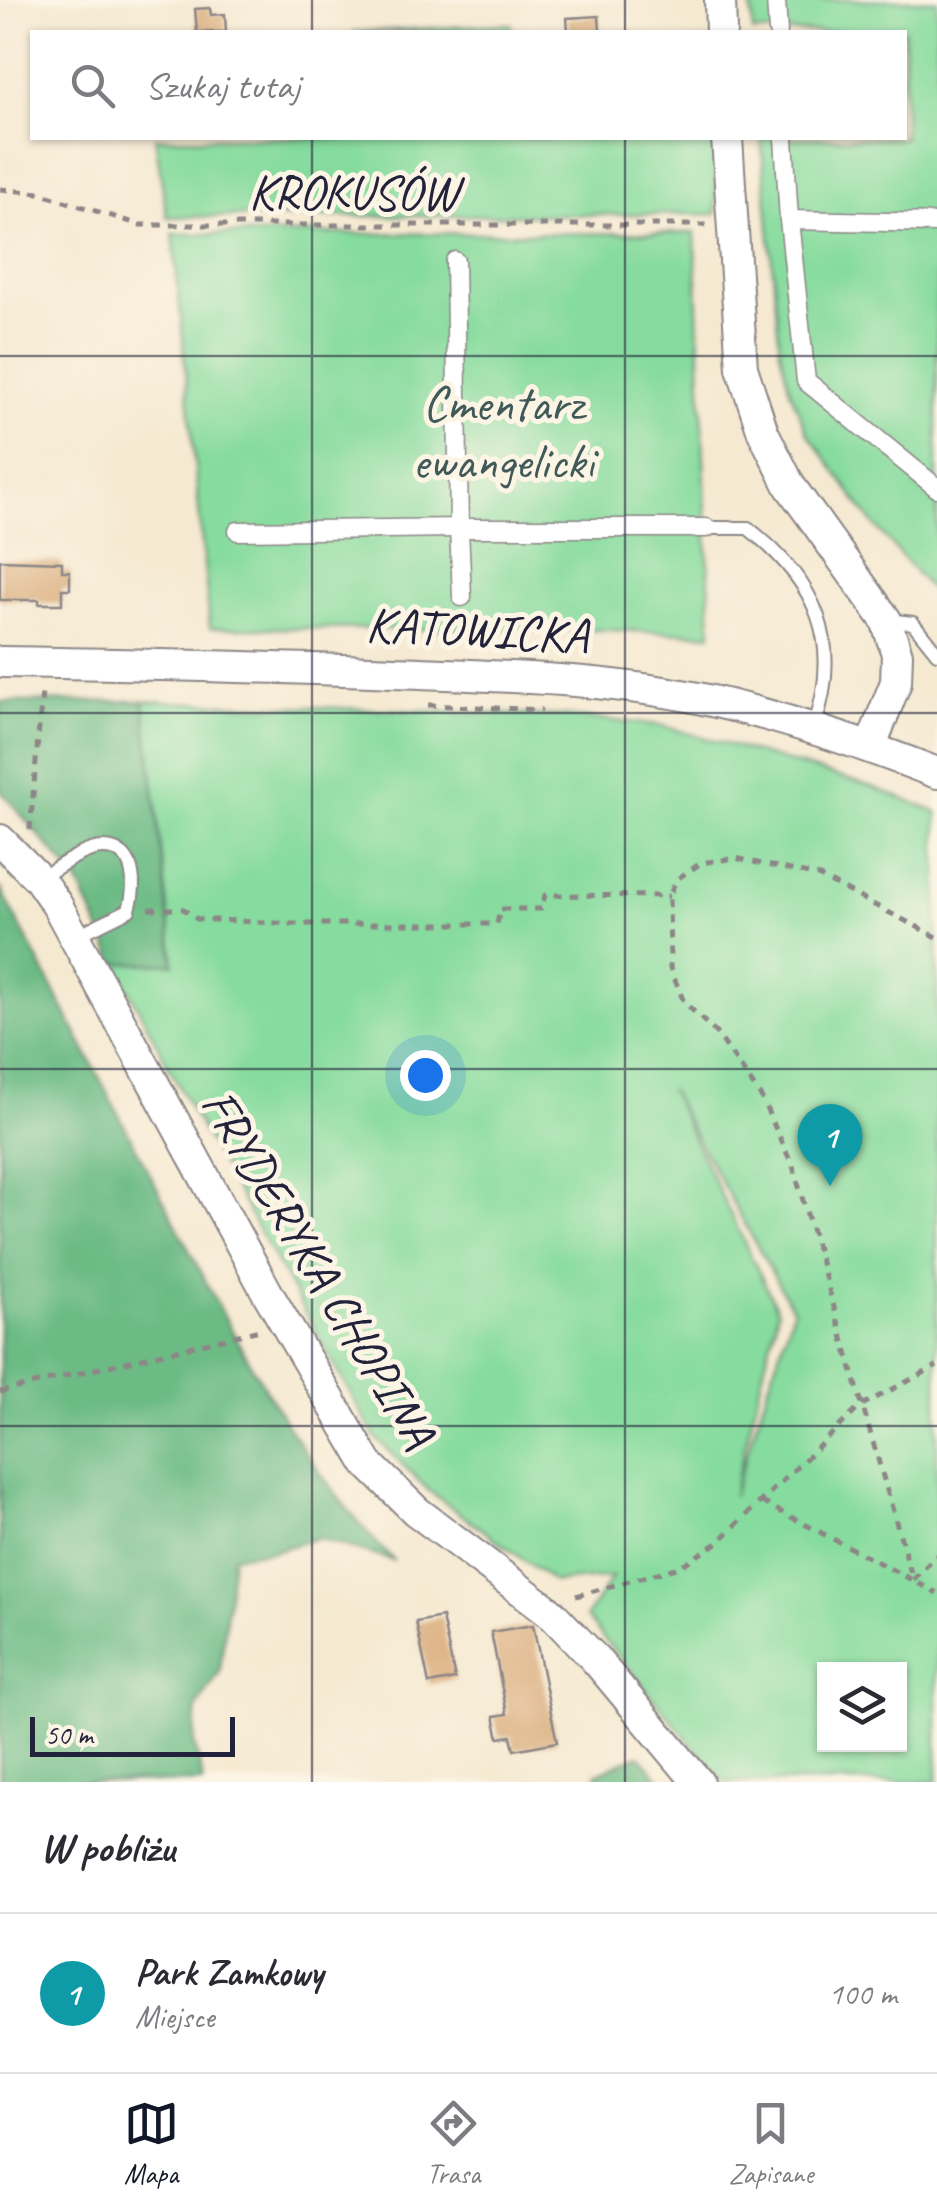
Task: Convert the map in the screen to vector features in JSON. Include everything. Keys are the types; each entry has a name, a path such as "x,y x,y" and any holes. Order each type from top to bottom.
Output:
{"street":[{"path":"720,0 722,30"},
{"path":"776,0 778,30"},
{"path":"728,140 742,368 762,432 790,486 886,620 897,654 896,682 870,748"},
{"path":"784,140 806,381 937,488"},
{"path":"789,220 937,224"},
{"path":"456,261 462,597"},
{"path":"238,531 707,528"},
{"name":"KATOWICKA","path":"0,662 551,678 699,698 813,730 937,773"},
{"name":"FRYDERYKA CHOPINA","path":"14,840 76,936 268,1294 367,1463 416,1511 550,1612 596,1660 698,1782"}],"lane":[{"path":"707,528 748,528 796,573 812,602 825,632 828,662 826,686 813,730"},
{"path":"886,620 912,623 937,652"},
{"path":"39,879 103,848 117,851 129,860 134,876 129,910 76,936"}],"path":[{"name":"KROKUSÓW","path":"0,188 39,193 140,225 711,225"},
{"path":"14,840 42,689"},
{"path":"427,705 543,710"},
{"path":"913,1580 793,1166 760,1095 718,1035 684,1002 670,968 670,896 677,879 701,863 735,858 818,876 937,937"},
{"path":"129,910 184,909 197,919 295,924 497,924 500,909 541,909 544,896 670,896"},
{"path":"0,1392 266,1329"},
{"path":"560,1598 590,1594 679,1567 716,1544 862,1405 937,1366"},
{"path":"761,1502 937,1593"},
{"path":"913,1580 937,1555"}],"green space":[{"path":"751,0 937,0 937,597 871,521 807,432 790,390 780,351 761,140 907,140 907,30 753,30"},
{"path":"511,24 512,30 392,30"},
{"path":"155,140 715,140 716,214 167,217"},
{"name":"Cmentarz ewangelicki","path":"695,233 711,634 210,628 173,234"},
{"path":"144,701 565,716 660,725 870,786 937,812 937,1782 723,1782 586,1617 612,1577 554,1582 429,1491 375,1437 192,1112 115,963 174,963","holes":["669,1089 793,1310 733,1496 778,1311"]},
{"path":"144,701 174,964 115,963 77,880 0,790 0,702"},
{"path":"0,887 217,1304 269,1395 327,1482 394,1561 318,1538 274,1551 233,1556 220,1672 197,1707 194,1744 204,1782 0,1782"},
{"path":"639,1755 663,1782 594,1782 597,1773"}],"building":[{"path":"210,8 211,15 225,14 226,30 197,30 195,9"},
{"path":"599,16 600,30 568,30 567,18"},
{"path":"0,560 62,562 62,571 70,571 70,589 62,589 62,604 0,600"},
{"path":"442,1617 455,1679 429,1684 416,1622"},
{"path":"533,1625 557,1742 514,1750 511,1736 499,1738 494,1716 507,1714 491,1632"}],"place":[{"name":"Park Zamkowy","path":"830,1186"}]}
